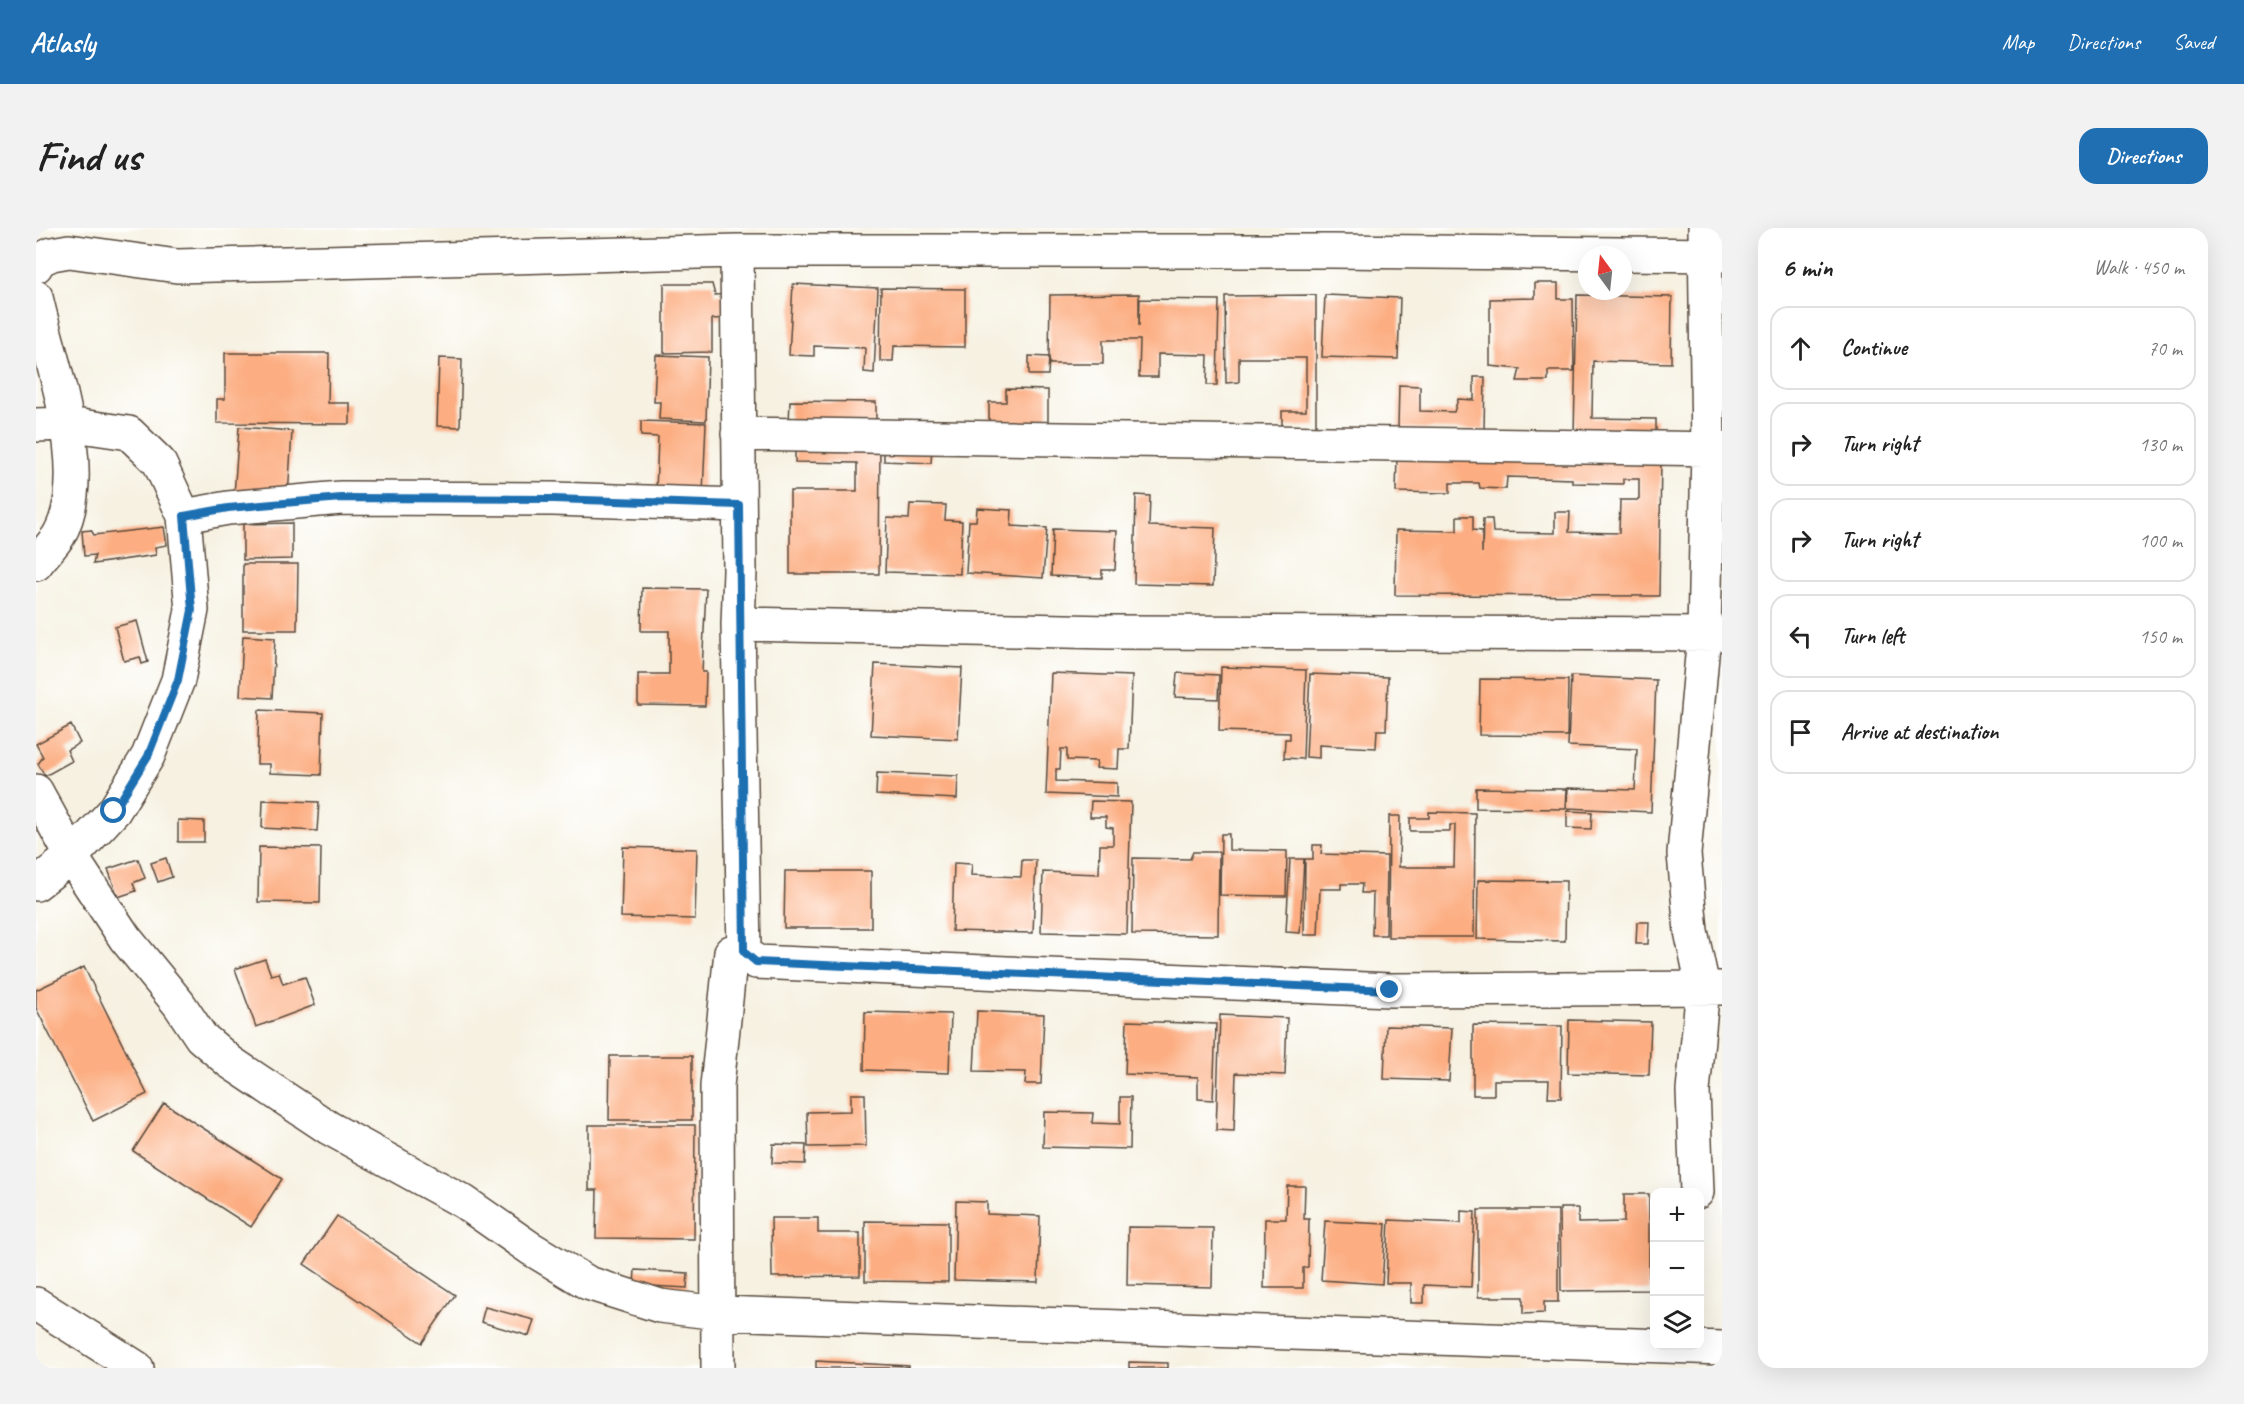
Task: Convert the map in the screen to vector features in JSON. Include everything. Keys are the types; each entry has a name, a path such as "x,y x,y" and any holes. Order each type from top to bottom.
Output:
{"street":[{"path":"36,266 38,261 52,254 69,251 177,266 737,251 1330,251 1710,246 1715,449 1713,634 1684,854 1691,931 1712,988 1693,1091 1697,1188"},
{"path":"737,251 738,624 744,952"},
{"path":"36,297 50,346 51,424 72,489 59,534 36,564"},
{"path":"36,884 72,856 114,811 148,756 178,680 192,610 184,516 159,462 129,433 51,424"},
{"path":"738,434 1715,449"},
{"path":"184,516 228,508 341,498 553,499 739,505"},
{"path":"738,624 1109,632 1713,634"},
{"path":"36,791 72,856 124,938 178,1004 201,1037 230,1062 329,1128 464,1202 530,1248 588,1283 660,1306 719,1313 1365,1334 1687,1354 1722,1348"},
{"path":"718,1368 717,1086 731,952 744,952 756,962 1390,990 1712,988"},
{"path":"36,1304 137,1368"}],"building":[{"path":"1535,283 1558,283 1558,299 1573,299 1574,371 1548,371 1548,381 1517,381 1520,369 1490,366 1490,299 1535,298"},
{"path":"664,284 712,284 715,295 729,294 729,318 712,319 712,352 664,353"},
{"path":"793,284 878,288 874,373 864,372 865,348 814,346 814,356 789,355"},
{"path":"881,288 965,289 965,347 894,346 893,361 880,361"},
{"path":"1139,294 1139,326 1140,299 1219,300 1217,385 1207,385 1208,355 1158,354 1158,377 1139,377 1140,340 1103,340 1103,364 1050,364 1050,295"},
{"path":"1316,295 1316,426 1282,427 1282,411 1306,411 1306,358 1239,358 1239,382 1226,383 1225,296"},
{"path":"1325,295 1400,298 1398,359 1322,357"},
{"path":"1577,295 1578,300 1632,300 1632,296 1672,297 1671,363 1593,361 1592,418 1656,419 1656,436 1574,434"},
{"path":"225,353 329,353 328,403 350,403 350,424 217,423 217,399 225,399"},
{"path":"656,355 708,357 706,421 659,419 660,402 654,402"},
{"path":"1029,356 1049,357 1048,375 1029,375"},
{"path":"439,358 462,359 460,427 437,426"},
{"path":"1474,377 1485,377 1484,430 1398,428 1399,385 1420,386 1420,411 1454,412 1458,399 1474,400"},
{"path":"1006,389 1048,390 1048,427 989,426 989,402 1006,402"},
{"path":"790,401 876,402 876,424 789,423"},
{"path":"641,421 706,423 703,494 656,493 658,437 641,436"},
{"path":"239,427 292,431 288,498 234,495"},
{"path":"795,444 880,444 879,574 790,574 790,491 857,491 857,463 795,462"},
{"path":"884,445 932,448 931,463 884,461"},
{"path":"1397,456 1661,460 1659,596 1395,595 1396,530 1457,531 1457,516 1473,516 1473,530 1482,531 1482,553 1483,519 1492,519 1493,532 1555,533 1555,512 1570,512 1569,532 1619,533 1620,500 1639,500 1639,479 1623,479 1623,484 1572,483 1572,479 1507,477 1506,489 1480,488 1479,483 1450,483 1450,493 1396,492"},
{"path":"1136,495 1150,496 1149,526 1215,528 1213,586 1134,584"},
{"path":"910,504 946,505 945,520 962,521 960,574 885,572 887,518 909,519"},
{"path":"977,508 1012,510 1011,526 1047,528 1043,578 966,573 969,521 976,521"},
{"path":"292,523 292,559 243,560 243,524"},
{"path":"164,527 167,545 155,547 156,555 93,564 95,555 84,556 82,531 91,530 94,535"},
{"path":"1053,529 1117,531 1115,570 1102,570 1102,578 1051,576"},
{"path":"243,564 298,564 297,630 243,630"},
{"path":"642,588 706,589 702,672 706,672 705,706 638,705 638,674 669,674 669,631 641,631"},
{"path":"137,621 148,662 142,664 140,657 124,661 115,627"},
{"path":"243,636 275,638 272,698 240,696"},
{"path":"875,664 962,668 958,739 871,735"},
{"path":"1221,667 1306,670 1303,759 1284,758 1285,739 1290,739 1290,733 1219,731"},
{"path":"1051,673 1132,676 1129,749 1119,749 1118,769 1096,768 1097,761 1067,760 1067,749 1061,749 1060,769 1056,769 1056,781 1117,783 1117,797 1046,794"},
{"path":"1177,673 1219,675 1218,699 1175,697"},
{"path":"1310,674 1388,677 1386,730 1377,730 1376,748 1319,745 1319,758 1306,757"},
{"path":"1571,676 1656,680 1651,812 1567,808 1568,788 1635,790 1637,749 1568,746"},
{"path":"1480,679 1568,680 1567,736 1479,735"},
{"path":"259,710 323,713 321,775 270,773 270,764 257,764"},
{"path":"71,725 80,743 67,750 72,761 45,776 38,764 43,757 36,744"},
{"path":"877,773 958,776 957,799 876,795"},
{"path":"1476,788 1567,789 1566,809 1476,808"},
{"path":"263,800 319,802 317,831 262,828"},
{"path":"1091,801 1131,802 1127,934 1041,932 1043,872 1099,874 1100,845 1113,845 1113,828 1106,827 1106,817 1090,817"},
{"path":"1567,811 1592,812 1591,829 1567,828"},
{"path":"1429,812 1475,813 1474,937 1388,937 1389,816 1400,816 1399,867 1454,867 1455,825 1450,825 1450,831 1410,831 1410,818 1429,818"},
{"path":"178,820 204,821 204,842 178,842"},
{"path":"1221,834 1229,834 1229,850 1287,851 1286,896 1220,895"},
{"path":"1313,845 1322,845 1321,854 1387,856 1386,935 1372,935 1373,893 1361,893 1362,884 1341,884 1341,889 1320,889 1318,935 1304,935 1305,859 1313,859"},
{"path":"259,847 321,848 320,903 258,902"},
{"path":"623,847 697,849 695,919 621,917"},
{"path":"1193,852 1219,852 1218,935 1132,934 1133,858 1190,859"},
{"path":"166,858 172,877 158,882 151,863"},
{"path":"138,859 145,878 133,883 136,891 118,897 108,869"},
{"path":"1290,859 1304,859 1300,933 1286,932"},
{"path":"1022,860 1036,860 1033,933 952,931 954,863 972,864 971,875 1021,877"},
{"path":"785,871 871,871 871,928 784,928"},
{"path":"1478,880 1566,881 1565,941 1477,939"},
{"path":"1637,922 1649,922 1648,944 1636,944"},
{"path":"265,959 271,975 279,973 283,984 305,977 315,1005 256,1027 235,969"},
{"path":"84,967 147,1094 93,1121 36,1008 36,990"},
{"path":"977,1011 1044,1014 1041,1084 1025,1084 1026,1072 974,1071"},
{"path":"865,1012 951,1014 949,1073 864,1070"},
{"path":"1220,1015 1287,1018 1285,1075 1236,1073 1234,1131 1216,1130"},
{"path":"1569,1020 1651,1022 1649,1075 1568,1073"},
{"path":"1127,1021 1216,1024 1213,1100 1198,1099 1198,1077 1125,1074"},
{"path":"1473,1025 1562,1026 1561,1098 1548,1098 1549,1080 1494,1080 1494,1095 1473,1095"},
{"path":"1386,1026 1452,1028 1449,1081 1384,1079"},
{"path":"610,1056 692,1056 692,1120 609,1120"},
{"path":"851,1094 865,1094 866,1146 808,1147 807,1112 851,1111"},
{"path":"1120,1097 1131,1097 1130,1149 1043,1147 1044,1112 1093,1113 1092,1123 1120,1124"},
{"path":"164,1103 282,1179 251,1227 133,1151"},
{"path":"589,1125 695,1125 694,1239 596,1238 597,1190 589,1190"},
{"path":"773,1144 806,1145 805,1164 772,1163"},
{"path":"1287,1186 1305,1186 1304,1219 1309,1219 1308,1267 1303,1268 1303,1288 1264,1288 1265,1219 1286,1219"},
{"path":"1624,1194 1649,1194 1649,1290 1561,1291 1560,1208 1578,1208 1578,1223 1624,1222"},
{"path":"956,1201 987,1202 987,1214 1040,1216 1038,1282 954,1280"},
{"path":"1478,1210 1558,1210 1558,1302 1544,1302 1544,1313 1523,1314 1523,1297 1478,1297"},
{"path":"1461,1211 1475,1212 1471,1287 1424,1285 1424,1303 1411,1303 1411,1283 1386,1283 1389,1220 1461,1223"},
{"path":"337,1216 455,1295 422,1343 304,1264"},
{"path":"771,1218 818,1218 818,1233 860,1233 860,1276 772,1277"},
{"path":"865,1221 948,1222 948,1282 865,1281"},
{"path":"1325,1221 1386,1224 1382,1284 1321,1280"},
{"path":"1128,1227 1213,1228 1212,1287 1127,1285"},
{"path":"635,1270 688,1273 687,1288 634,1285"},
{"path":"485,1307 534,1320 529,1336 481,1322"},
{"path":"816,1361 909,1366 909,1368 816,1368"},
{"path":"1129,1362 1168,1363 1168,1368 1129,1368"}],"route":[{"path":"114,811 148,756 178,680 192,610 184,516 228,508 341,498 553,499 739,505 738,624 744,952 756,962 1137,977 1390,990"}]}
